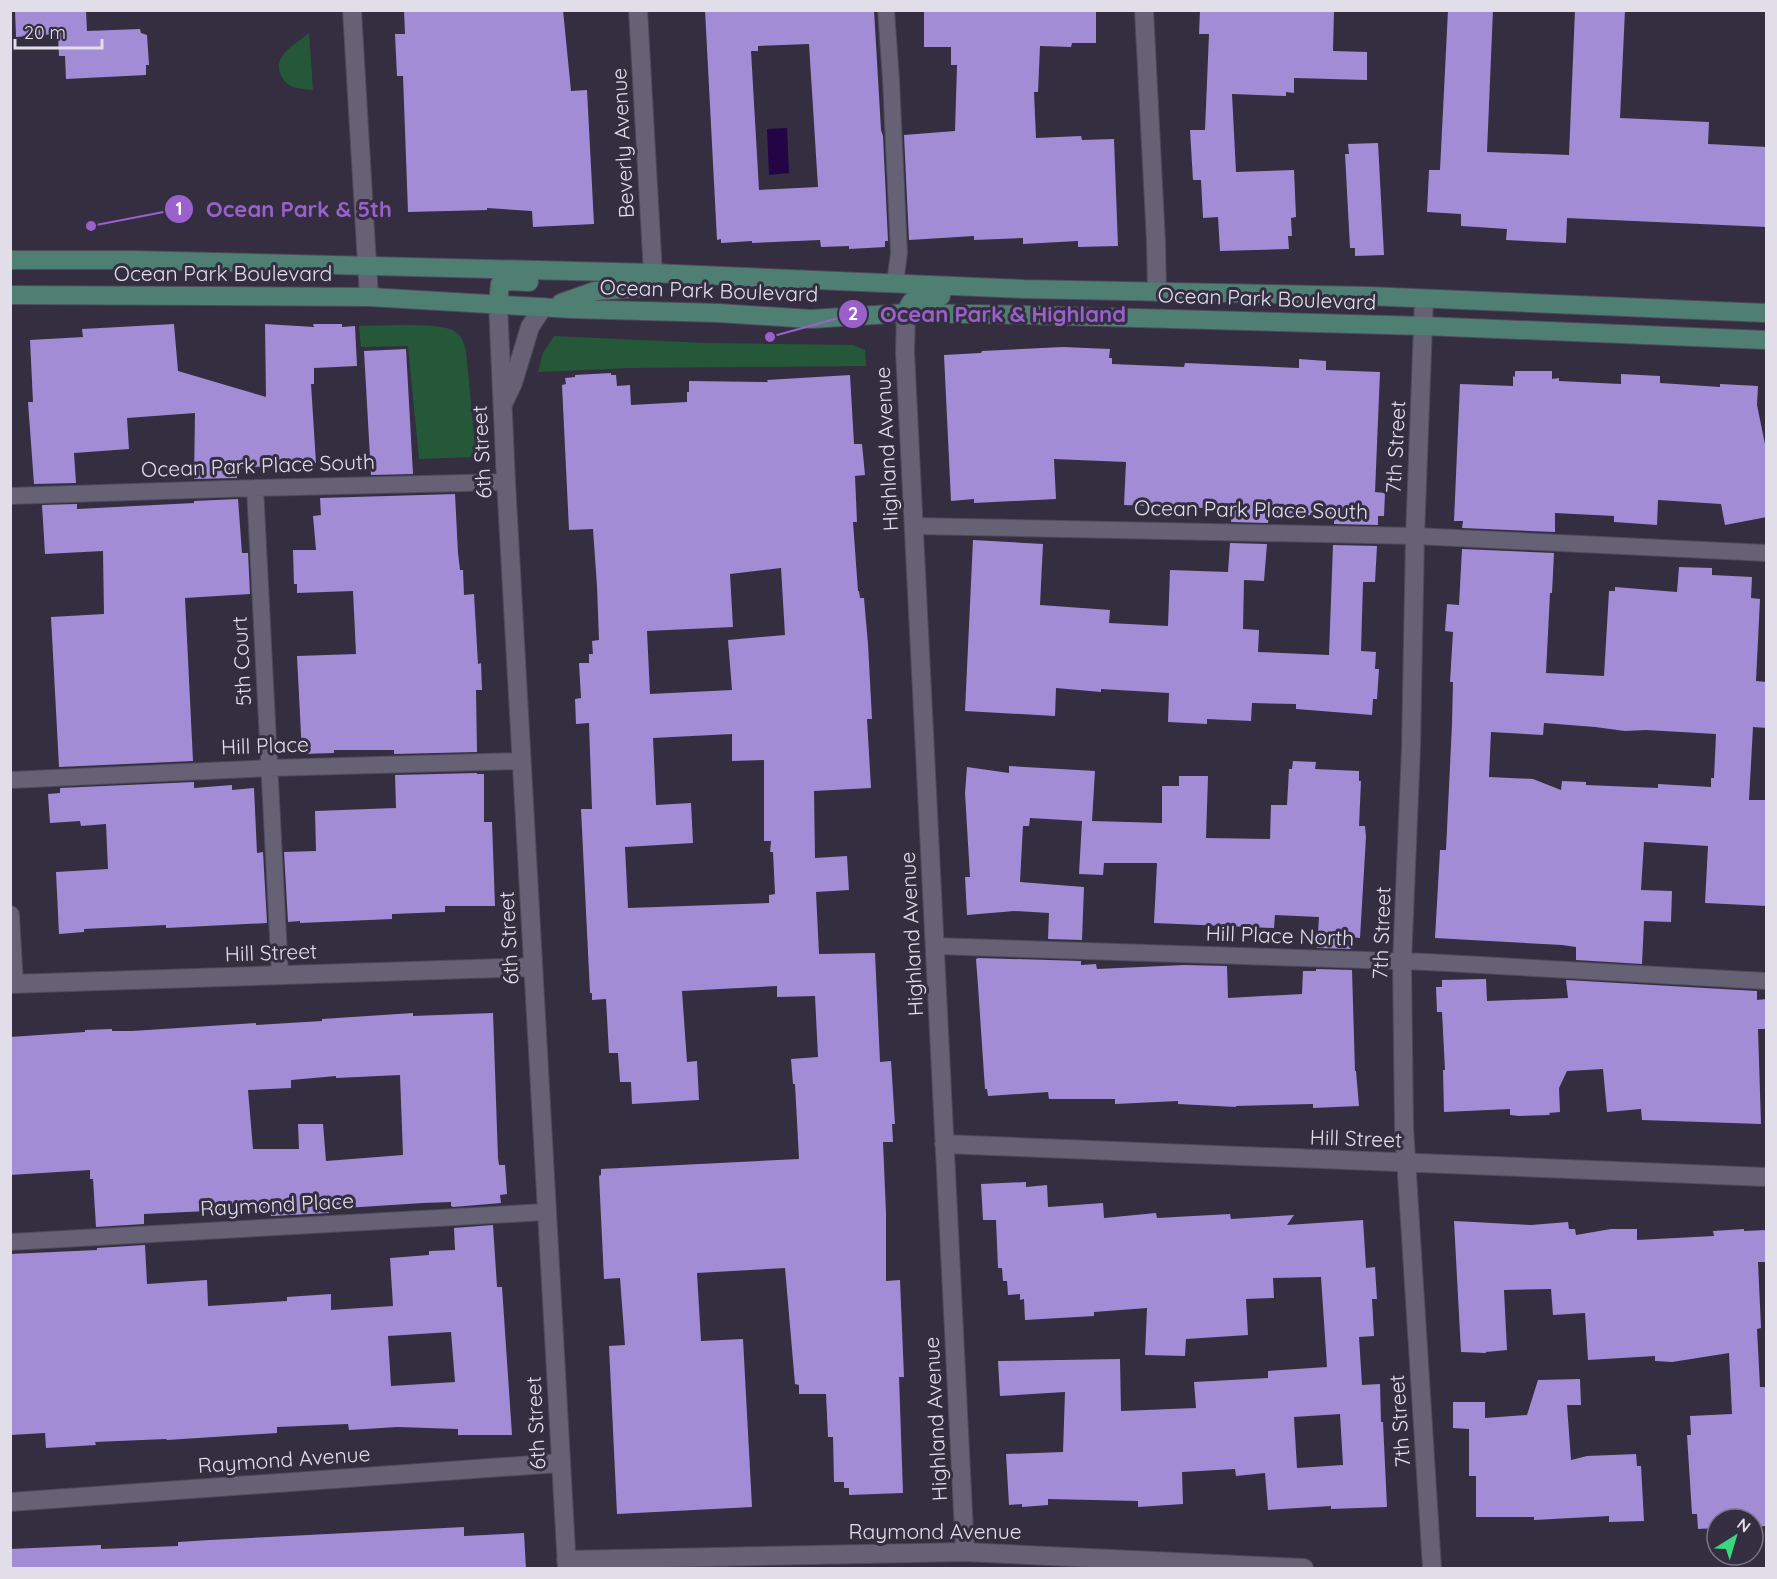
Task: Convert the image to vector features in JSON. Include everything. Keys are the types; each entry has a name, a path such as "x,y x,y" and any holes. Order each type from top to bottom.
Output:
{"street":[{"path":"352,10 369,297"},
{"name":"Beverly Avenue","path":"638,10 653,273"},
{"path":"1028,315 1073,304 1132,307 1155,302 1157,292 1156,242 1144,10"},
{"name":"Ocean Park Boulevard","path":"10,260 133,260 653,273 1023,289 1424,299 1767,313"},
{"path":"498,304 500,284 507,281 546,283 561,280 577,272"},
{"path":"502,407 513,383 530,327 543,307 596,291 640,288 652,280 653,273"},
{"path":"906,314 909,303 919,296 994,297 1023,289"},
{"name":"Ocean Park Boulevard","path":"10,295 369,297 811,319 906,314 1028,315 1424,326 1766,340"},
{"name":"7th Street","path":"1424,299 1415,536 1411,748 1402,962 1404,1127 1432,1569"},
{"name":"6th Street","path":"498,304 567,1564"},
{"name":"Highland Avenue","path":"906,314 905,352 965,1552"},
{"path":"10,915 12,984"},
{"name":"Hill Street","path":"12,984 533,967"},
{"name":"Hill Street","path":"944,1144 1767,1177"},
{"name":"Raymond Avenue","path":"10,1502 560,1463"},
{"name":"Raymond Avenue","path":"567,1564 807,1562 965,1552 1304,1569"}],"lane":[{"path":"886,10 899,253 895,283"},
{"name":"Ocean Park Place South","path":"10,496 506,482"},
{"name":"5th Court","path":"255,488 280,975"},
{"name":"Ocean Park Place South","path":"914,526 1415,536 1767,553"},
{"name":"Hill Place","path":"10,780 270,768 522,761"},
{"name":"Hill Place North","path":"935,946 1427,962 1767,981"},
{"name":"Raymond Place","path":"10,1242 546,1212"}],"green space":[{"path":"309,33 313,90 289,85 282,78 279,69 283,55"},
{"path":"359,326 435,326 454,331 459,335 466,351 476,457 419,459 408,346 361,347"},
{"path":"554,336 707,343 853,345 865,350 866,366 631,368 538,372 543,353"}],"shaded area":[{"path":"787,128 789,173 769,175 767,129"}],"building":[{"path":"15,10 86,10 87,31 140,29 141,33 147,35 149,65 146,65 146,75 66,79 65,56 59,56 58,36 56,34 16,37"},
{"path":"404,10 563,10 571,91 587,90 594,224 533,227 532,211 487,208 487,210 408,212 403,76 397,76 395,34 405,34"},
{"path":"705,10 874,10 888,241 885,241 885,247 849,249 849,246 821,247 820,240 721,243 721,239 717,240","holes":["809,44 818,187 759,190 751,51 758,51 758,46"]},
{"path":"924,10 1096,10 1096,43 1072,43 1071,47 1040,46 1038,92 1034,92 1036,138 1081,136 1082,140 1114,139 1118,246 1078,247 1078,241 1023,244 1023,238 974,240 974,236 909,240 904,135 955,131 957,65 951,65 951,47 924,47"},
{"path":"1200,10 1334,10 1333,51 1367,52 1367,80 1294,78 1294,93 1286,92 1286,96 1232,94 1236,172 1294,170 1296,217 1291,218 1292,236 1288,236 1289,249 1220,251 1218,217 1203,218 1201,180 1193,180 1190,130 1205,130 1209,34 1199,34"},
{"path":"1448,10 1493,10 1487,152 1569,155 1575,10 1625,10 1620,118 1709,122 1708,144 1767,147 1767,227 1567,218 1566,243 1506,240 1507,229 1461,226 1461,214 1427,212 1429,170 1440,170"},
{"path":"1378,143 1384,255 1355,256 1355,248 1350,248 1345,154 1349,154 1348,144"},
{"path":"174,324 178,371 266,397 265,324 314,327 313,324 355,326 357,366 314,368 314,384 311,384 316,463 236,468 237,478 194,479 195,413 127,418 129,449 74,453 76,483 34,484 28,402 33,402 30,340 83,337 82,329"},
{"path":"1063,347 1110,349 1109,358 1112,358 1112,364 1184,367 1185,363 1299,368 1299,359 1326,361 1326,370 1380,372 1375,492 1385,493 1384,516 1378,516 1378,525 1334,524 1334,516 1269,514 1268,523 1231,522 1232,509 1124,505 1126,462 1054,459 1056,499 974,503 974,499 951,501 944,355"},
{"path":"406,349 413,474 371,475 364,351"},
{"path":"1515,371 1552,371 1552,379 1559,378 1559,381 1621,384 1621,374 1660,376 1660,383 1720,387 1720,384 1758,386 1757,405 1767,454 1767,517 1725,525 1721,504 1658,500 1657,525 1614,522 1614,516 1555,513 1555,532 1462,528 1463,521 1454,521 1460,384 1513,386"},
{"path":"611,373 611,375 616,375 617,386 630,385 631,405 687,402 689,381 768,382 767,380 850,375 854,444 862,444 865,475 855,476 857,522 853,522 858,591 860,598 864,598 868,644 872,719 867,719 871,788 814,791 815,858 847,856 849,890 816,892 819,954 875,953 880,1062 891,1061 895,1124 892,1124 893,1142 883,1142 886,1281 900,1280 904,1377 899,1377 903,1493 849,1495 849,1488 844,1488 844,1482 834,1482 833,1437 828,1437 826,1394 799,1394 799,1385 795,1384 785,1268 697,1273 701,1341 743,1339 752,1507 617,1514 609,1346 625,1345 620,1278 604,1279 599,1176 601,1169 799,1159 795,1084 793,1084 791,1059 818,1057 815,996 777,997 777,986 682,991 687,1062 697,1061 699,1100 632,1104 631,1082 620,1082 618,1053 609,1053 606,999 592,1000 592,993 590,993 581,809 592,809 589,723 576,724 575,699 581,698 579,663 589,663 589,654 593,654 592,641 599,640 593,529 569,530 562,385 566,384 565,378 575,377 575,375","holes":["781,568 785,635 728,640 732,690 650,694 647,631 733,627 730,574","732,734 732,761 764,760 764,841 771,841 770,852 773,852 775,894 769,895 769,903 628,908 625,847 693,843 691,803 656,805 653,738"]},
{"path":"455,494 460,570 463,570 464,595 474,594 478,664 481,663 482,690 476,690 477,752 394,754 394,750 334,750 334,753 302,754 297,656 356,654 353,591 297,593 297,584 294,584 293,550 316,550 313,516 321,515 320,498"},
{"path":"238,499 242,553 248,553 250,594 185,598 193,761 59,767 51,617 104,614 103,551 45,554 42,505 77,504 77,509"},
{"path":"973,540 1043,544 1040,605 1110,610 1109,623 1168,626 1170,570 1228,572 1230,543 1267,544 1264,581 1244,580 1243,629 1259,630 1258,652 1329,655 1333,545 1377,546 1375,582 1363,582 1361,651 1376,652 1375,669 1379,669 1377,699 1373,699 1372,715 1296,709 1296,704 1252,703 1251,721 1207,719 1207,724 1168,722 1169,693 1101,689 1101,692 1056,688 1055,716 965,711"},
{"path":"1462,549 1554,553 1546,673 1604,676 1609,591 1615,591 1615,587 1677,592 1679,567 1712,568 1712,575 1752,577 1751,598 1760,599 1756,681 1767,682 1767,728 1753,727 1749,800 1767,800 1767,906 1705,903 1708,846 1644,842 1641,890 1672,891 1671,922 1644,921 1642,964 1576,960 1576,947 1562,945 1435,938 1440,850 1446,850 1452,724 1453,682 1450,682 1453,632 1445,631 1447,604 1459,605","holes":["1544,723 1625,731 1716,734 1714,778 1711,778 1711,787 1658,784 1658,788 1586,785 1586,782 1562,781 1561,790 1533,779 1489,777 1491,732 1543,735"]},
{"path":"1293,761 1316,762 1315,769 1359,771 1359,781 1361,781 1359,826 1365,826 1366,837 1360,938 1351,937 1351,949 1317,948 1319,917 1275,915 1274,928 1154,923 1157,863 1104,863 1103,875 1079,874 1082,821 1030,818 1029,826 1023,826 1020,882 1084,887 1082,940 1048,939 1049,913 1014,911 967,915 965,877 970,877 965,793 967,767 1009,773 1009,766 1095,771 1092,821 1162,823 1162,786 1179,786 1179,776 1208,776 1206,838 1270,839 1271,805 1287,805 1289,769 1292,769"},
{"path":"484,774 484,822 492,822 495,906 445,906 445,912 392,914 392,919 288,922 284,852 316,851 315,811 396,808 395,775"},
{"path":"194,782 194,788 232,785 232,790 254,788 257,853 263,852 267,923 84,929 84,932 59,934 56,872 108,869 106,824 81,826 80,821 50,823 48,794 60,793 60,788"},
{"path":"976,959 1081,961 1081,965 1096,964 1097,969 1184,965 1227,966 1228,998 1302,994 1303,971 1352,970 1355,1071 1359,1106 1313,1108 1313,1104 1236,1107 1178,1104 1178,1101 1115,1104 1115,1099 1049,1099 1048,1092 988,1096 987,1089 985,1089"},
{"path":"1486,979 1487,1001 1568,998 1566,980 1757,991 1757,1000 1767,999 1767,1029 1758,1029 1761,1124 1642,1120 1641,1109 1607,1112 1603,1069 1567,1071 1559,1088 1560,1112 1549,1113 1550,1115 1510,1115 1510,1109 1444,1112 1443,1070 1445,1070 1442,1012 1437,1012 1436,987 1442,987 1442,980"},
{"path":"413,1013 413,1016 493,1013 498,1158 499,1165 505,1165 507,1194 500,1195 501,1203 453,1207 451,1202 423,1203 329,1209 329,1213 271,1216 270,1208 144,1214 144,1224 96,1227 93,1179 90,1179 90,1170 10,1175 10,1037 85,1032 85,1030 132,1031 322,1021 322,1019","holes":["400,1075 403,1155 326,1161 323,1124 298,1124 299,1149 253,1149 248,1090 291,1088 291,1080 336,1076 336,1078"]},
{"path":"1026,1182 1026,1187 1047,1185 1048,1207 1103,1203 1104,1218 1156,1213 1157,1218 1230,1214 1231,1219 1294,1215 1287,1225 1363,1220 1366,1268 1375,1267 1377,1299 1372,1299 1374,1336 1359,1337 1362,1385 1380,1384 1387,1507 1331,1509 1331,1506 1268,1510 1265,1473 1236,1476 1235,1469 1182,1472 1183,1504 1138,1507 1138,1501 1048,1499 1048,1505 1022,1507 1022,1504 1009,1505 1006,1454 1063,1452 1065,1392 1000,1396 998,1361 1120,1359 1121,1411 1196,1408 1194,1382 1268,1378 1268,1371 1327,1367 1321,1277 1273,1278 1274,1298 1246,1299 1248,1335 1186,1339 1185,1356 1145,1355 1147,1308 1094,1312 1094,1316 1025,1320 1024,1299 1020,1300 1020,1294 1008,1295 1007,1281 1003,1281 1002,1268 998,1268 996,1220 983,1220 981,1184","holes":["1340,1414 1343,1465 1297,1468 1294,1417"]},
{"path":"1454,1221 1531,1225 1568,1222 1569,1229 1575,1229 1576,1235 1611,1229 1637,1229 1637,1240 1714,1236 1713,1231 1767,1230 1767,1262 1758,1262 1761,1328 1757,1329 1760,1387 1767,1387 1767,1526 1765,1526 1765,1507 1705,1507 1705,1529 1698,1529 1697,1514 1692,1514 1687,1435 1691,1435 1690,1416 1732,1414 1729,1353 1672,1362 1655,1361 1655,1356 1588,1360 1585,1313 1553,1315 1551,1289 1504,1290 1507,1350 1486,1353 1461,1352"},
{"path":"493,1225 497,1287 502,1287 512,1435 458,1435 458,1429 397,1427 349,1430 348,1424 277,1427 277,1433 95,1442 96,1445 46,1448 45,1433 10,1435 10,1254 145,1245 147,1284 207,1280 208,1306 287,1301 287,1297 331,1294 331,1310 393,1306 390,1258 429,1255 429,1251 455,1250 454,1228","holes":["451,1332 455,1382 391,1386 388,1336"]},
{"path":"1580,1379 1581,1405 1567,1405 1571,1460 1587,1456 1636,1454 1637,1466 1641,1466 1644,1521 1609,1522 1609,1516 1534,1520 1534,1517 1476,1517 1476,1476 1469,1476 1469,1429 1453,1428 1453,1402 1485,1402 1485,1418 1527,1415 1538,1380"},
{"path":"464,1527 464,1536 524,1533 526,1569 10,1569 10,1549 101,1545 101,1549 178,1546 178,1542"}],"place":[{"name":"Ocean Park & 5th","path":"91,226"},
{"name":"Ocean Park & Highland","path":"770,337"}]}
